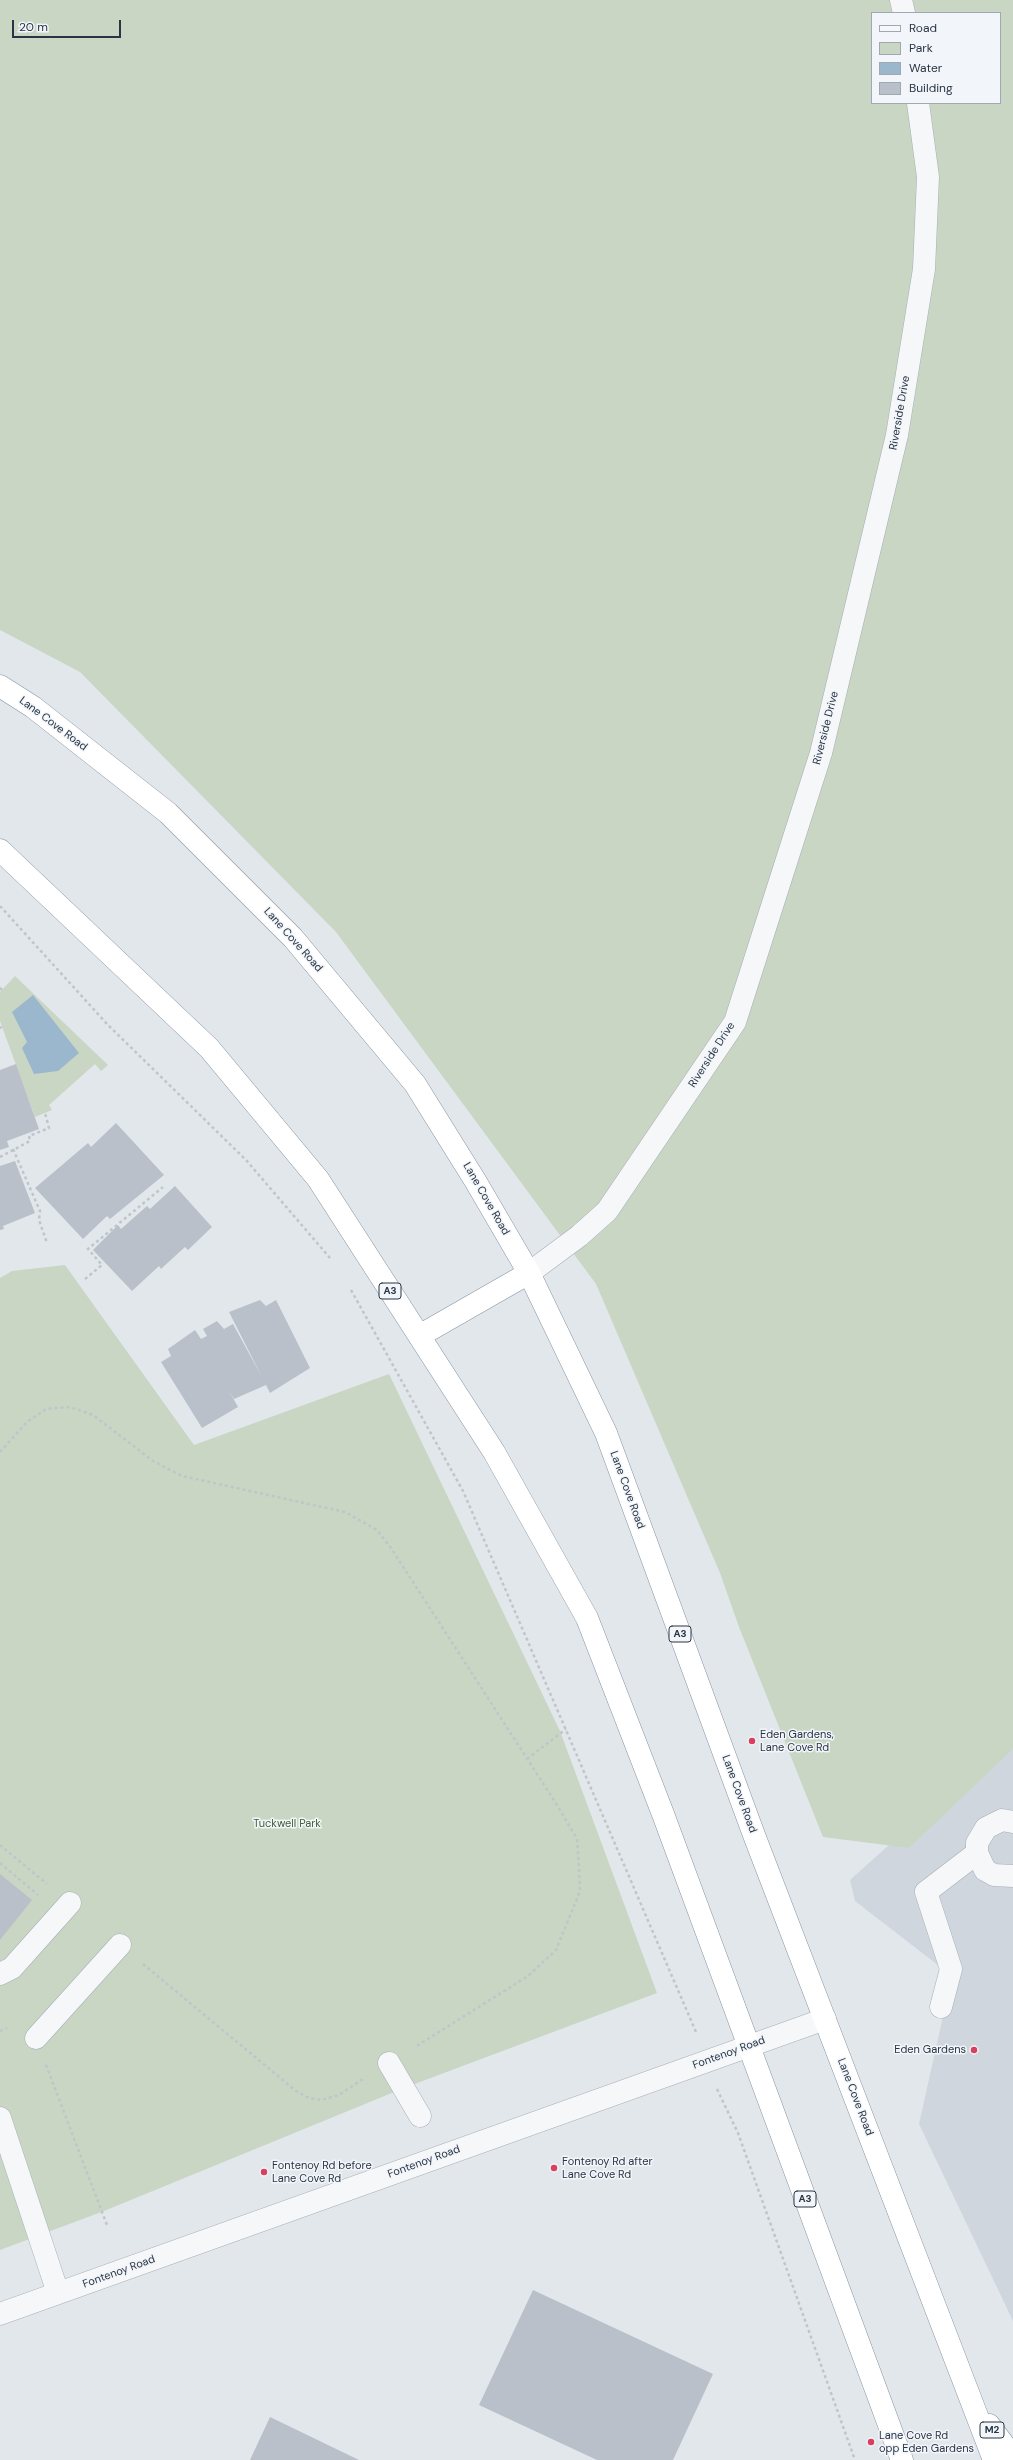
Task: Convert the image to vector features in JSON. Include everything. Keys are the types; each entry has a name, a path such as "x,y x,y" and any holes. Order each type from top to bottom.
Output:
{"highway":[{"name":"Lane Cove Road","path":"0,686 33,707 168,813 293,938 415,1084 476,1182 529,1273 606,1433 754,1835 994,2460"},
{"name":"A3","path":"0,850 209,1048 318,1179 494,1452 587,1618 663,1814 902,2460"},
{"path":"419,1336 529,1273"},
{"name":"M2","path":"972,2402 1013,2457"}],"street":[{"path":"900,0 904,12"},
{"name":"Riverside Drive","path":"529,1273 607,1212 735,1022 821,753 898,435 924,269 928,177 918,104"},
{"path":"1013,1822 1002,1820 986,1828 979,1838 977,1853 985,1870 994,1875 1013,1876"},
{"path":"941,2007 951,1969 926,1892 977,1853"},
{"path":"0,1974 12,1968 70,1903"},
{"path":"36,2038 120,1945"},
{"name":"Fontenoy Road","path":"0,2314 825,2019"},
{"path":"389,2063 420,2116"},
{"path":"0,2118 58,2293"}],"path":[{"path":"0,906 107,1024 246,1160 331,1258"},
{"path":"0,1157 30,1141 29,1136 49,1128 45,1113"},
{"path":"13,1149 40,1211 39,1220 47,1243"},
{"path":"85,1279 102,1265 88,1249 163,1187"},
{"path":"347,1284 463,1492 691,2018 723,2104 738,2133 855,2460"},
{"path":"0,1452 27,1422 46,1409 70,1407 94,1415 153,1461 182,1476 345,1512 378,1530 527,1759 577,1839 580,1891 556,1950 528,1976 339,2095 321,2100 309,2098 296,2091 120,1945"},
{"path":"527,1759 566,1729"},
{"path":"0,1845 70,1903"},
{"path":"0,1863 43,1900"},
{"path":"36,2038 107,2225"}],"shaded area":[{"name":"Eden Gardens","path":"1013,1734 1013,2321 919,2124 952,1976 855,1901 850,1880"}],"green space":[{"path":"0,0 1013,0 1013,1749 909,1848 823,1837 739,1627 720,1573 596,1284 336,932 80,672 0,630"},
{"path":"15,976 108,1065 101,1071 95,1064 49,1105 52,1110 35,1117 0,1021 0,992"},
{"name":"Tuckwell Park","path":"65,1265 194,1445 389,1374 560,1731 657,1993 404,2088 104,2211 0,2250 0,1278 12,1271"}],"water":[{"path":"33,995 79,1053 58,1071 34,1074 22,1048 27,1042 12,1012"}],"building":[{"path":"16,1064 39,1129 7,1141 9,1147 0,1150 0,1070"},
{"path":"116,1123 164,1175 110,1219 107,1216 83,1239 35,1188 88,1143 91,1147"},
{"path":"15,1161 35,1213 3,1226 4,1229 0,1230 0,1166"},
{"path":"175,1186 212,1227 188,1250 185,1247 161,1269 159,1266 132,1291 93,1250 118,1225 121,1229 147,1206 150,1209"},
{"path":"260,1300 266,1306 276,1300 310,1368 270,1393 266,1385 234,1399 229,1391 238,1407 202,1428 161,1362 171,1356 168,1349 195,1330 201,1339 207,1336 203,1329 217,1321 224,1329 233,1324 262,1377 229,1312"},
{"path":"0,1874 32,1900 0,1940"},
{"path":"533,2290 713,2374 673,2460 597,2460 479,2405"},
{"path":"270,2417 359,2460 250,2460"}],"place":[{"name":"Eden Gardens, Lane Cove Rd","path":"752,1741"},
{"name":"Eden Gardens","path":"974,2050"},
{"name":"Fontenoy Rd after Lane Cove Rd","path":"554,2168"},
{"name":"Fontenoy Rd before Lane Cove Rd","path":"264,2172"},
{"name":"Lane Cove Rd opp Eden Gardens","path":"871,2442"}]}
